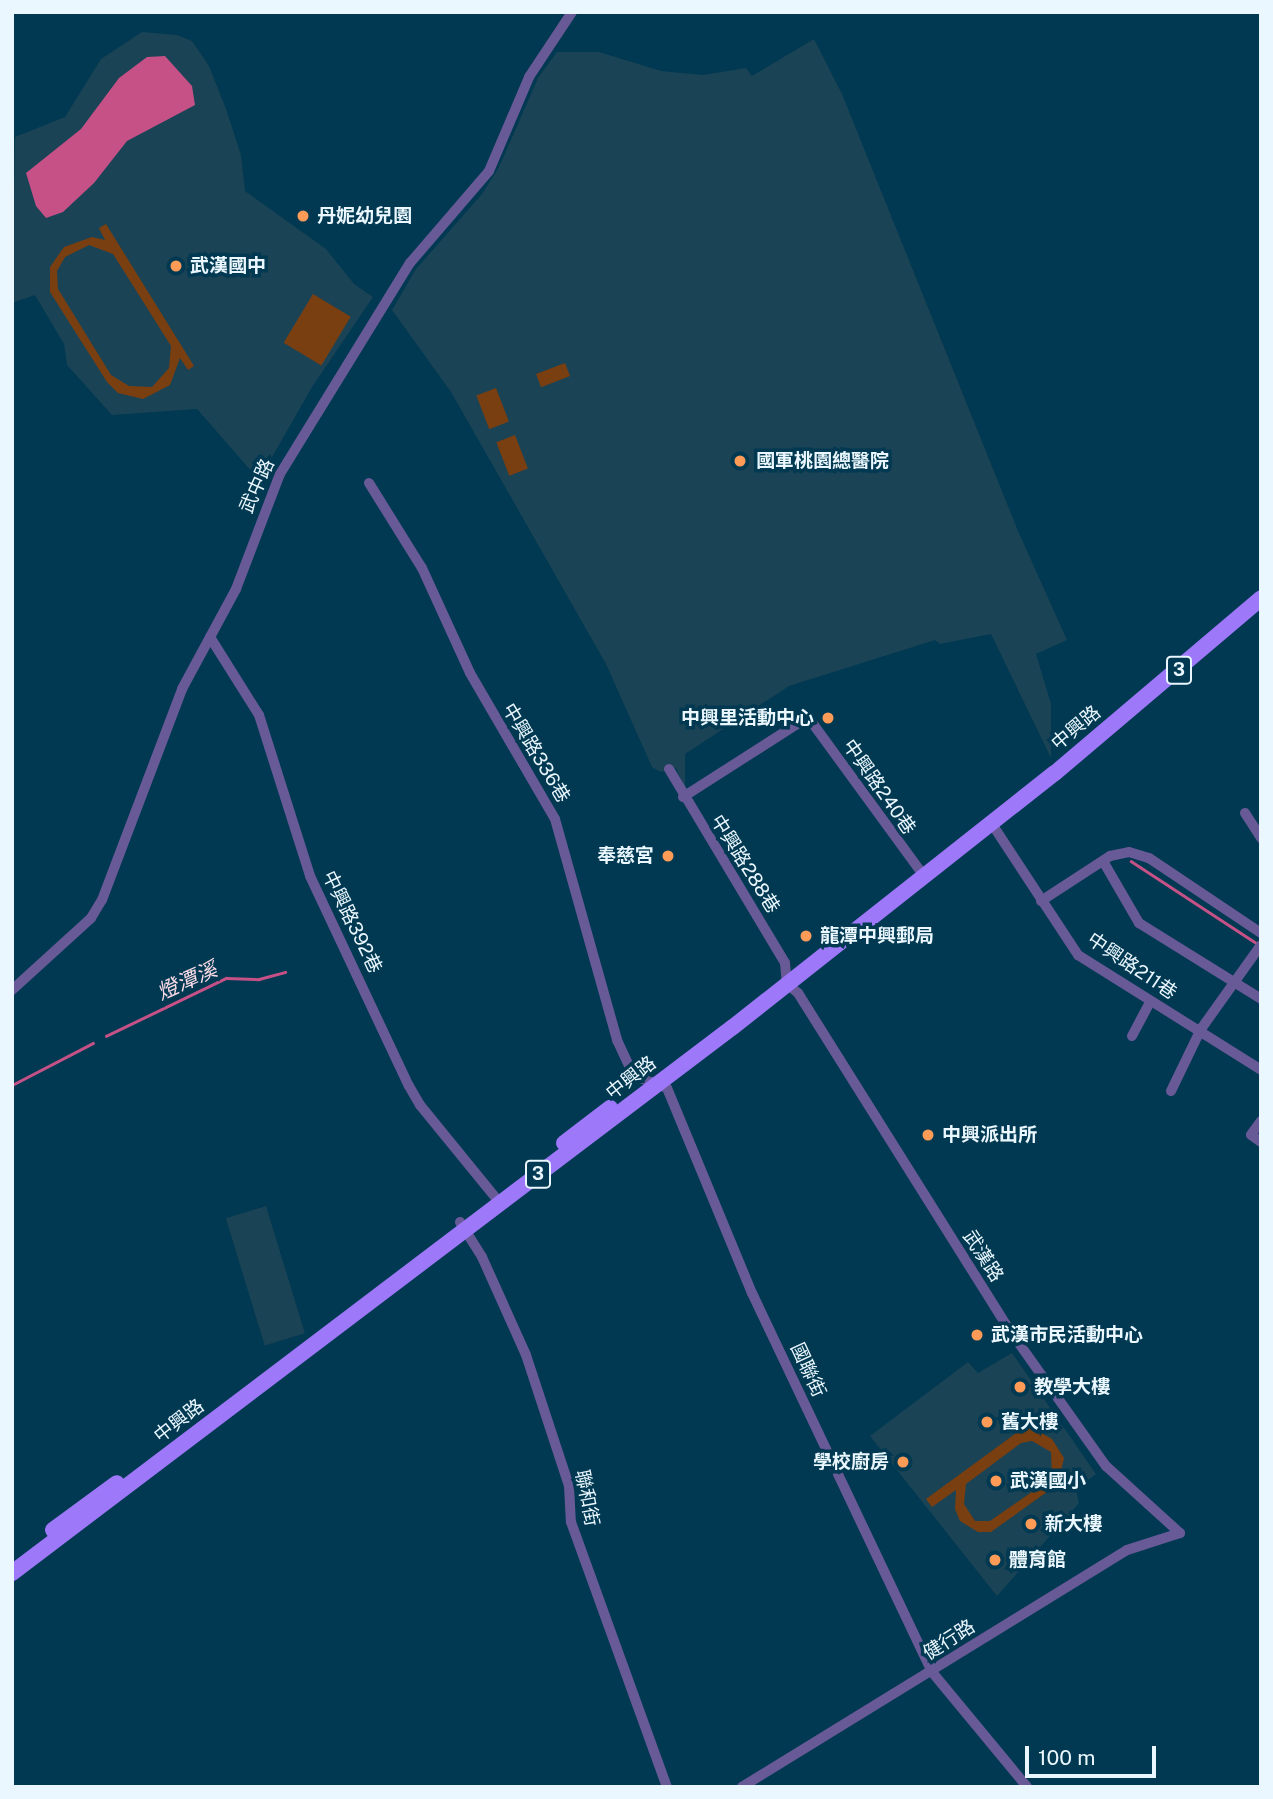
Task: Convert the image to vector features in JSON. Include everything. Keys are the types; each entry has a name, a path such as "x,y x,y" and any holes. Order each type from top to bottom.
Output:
{"main road":[{"name":"中興路","path":"12,1573 921,873 1059,761 1261,586"},
{"name":"中興路","path":"921,873 992,824 1261,598"},
{"name":"中興路","path":"12,1561 463,1226"}],"street":[{"name":"武中路","path":"12,990 91,918 102,900 182,689 248,562 260,521 298,442 411,263 489,171 528,77 572,12"},
{"name":"中興路336巷","path":"369,483 422,568 481,693 555,819 617,1040 633,1075 653,1081"},
{"name":"中興路392巷","path":"210,637 259,715 310,876 409,1086 420,1105 497,1200"},
{"name":"中興路240巷","path":"683,797 808,717 921,873"},
{"name":"中興路288巷","path":"669,769 683,797 785,963 786,979"},
{"path":"1245,813 1261,838"},
{"name":"中興路211巷","path":"992,824 1078,955 1150,1002 1201,1028 1261,1070"},
{"path":"1041,901 1104,861 1129,852 1149,858 1261,933"},
{"path":"1104,861 1139,923 1261,999"},
{"path":"1171,1091 1201,1028 1259,947"},
{"name":"武漢路","path":"786,979 805,1004 1006,1325 1106,1466 1180,1533"},
{"path":"1132,1036 1150,1002"},
{"name":"國聯街","path":"653,1081 671,1098 752,1293 932,1672 1027,1787"},
{"path":"1261,1121 1251,1135 1261,1142"},
{"name":"聯和街","path":"463,1226 530,1366 569,1486 571,1522 667,1787"},
{"name":"健行路","path":"742,1787 1127,1550 1180,1533"}],"shaded area":[{"name":"武漢國中","path":"142,32 177,35 192,41 209,66 226,109 241,155 245,191 326,249 354,284 373,297 312,387 259,480 197,409 112,415 67,365 64,344 35,295 12,303 15,137 65,117 101,59"},
{"name":"國軍桃園總醫院","path":"814,39 842,94 1018,531 1067,640 1036,654 1051,704 1051,758 991,634 940,644 935,640 789,686 685,754 685,788 676,768 661,772 652,767 606,664 451,392 392,310 416,269 482,194 499,167 538,78 557,52 599,52 661,71 703,75 746,68 752,76"},
{"path":"165,56 192,86 195,105 127,141 94,183 63,212 46,218 36,206 26,173 81,129 119,78 147,57"},
{"path":"106,224 194,366 188,370 180,358 170,385 143,399 118,393 107,382 50,292 50,267 64,247 92,237 105,240 99,228","holes":["89,245 113,254 171,346 169,368 152,387 129,386 111,375 58,289 57,271 65,257"]},
{"path":"313,294 351,317 321,366 284,343"},
{"path":"565,363 570,376 541,387 536,374"},
{"path":"496,388 509,422 489,429 476,396"},
{"path":"515,435 528,469 509,476 496,442"},
{"path":"266,1206 305,1333 265,1345 226,1218"},
{"name":"武漢國小","path":"1012,1353 1096,1474 1076,1489 1079,1503 997,1596 870,1436 968,1362 978,1373"},
{"path":"1045,1412 1049,1418 1036,1430 1052,1439 1064,1458 1058,1484 991,1532 978,1532 960,1521 955,1509 956,1490 932,1507 926,1499","holes":["1032,1441 1051,1452 1052,1478 990,1521 975,1521 964,1504 966,1484 1021,1443"]}],"waterway":[{"path":"1131,861 1258,944"},
{"name":"燈潭溪","path":"106,1036 226,978 259,979 285,972"},
{"name":"燈潭溪","path":"12,1085 93,1043"}],"place":[{"name":"丹妮幼兒園","path":"303,216"},
{"name":"武漢國中","path":"176,266"},
{"name":"國軍桃園總醫院","path":"740,461"},
{"name":"中興里活動中心","path":"828,718"},
{"name":"奉慈宮","path":"668,856"},
{"name":"龍潭中興郵局","path":"806,936"},
{"name":"中興派出所","path":"928,1135"},
{"name":"武漢市民活動中心","path":"977,1335"},
{"name":"教學大樓","path":"1020,1387"},
{"name":"舊大樓","path":"987,1422"},
{"name":"學校廚房","path":"903,1462"},
{"name":"武漢國小","path":"996,1481"},
{"name":"新大樓","path":"1031,1524"},
{"name":"體育館","path":"995,1560"}]}
